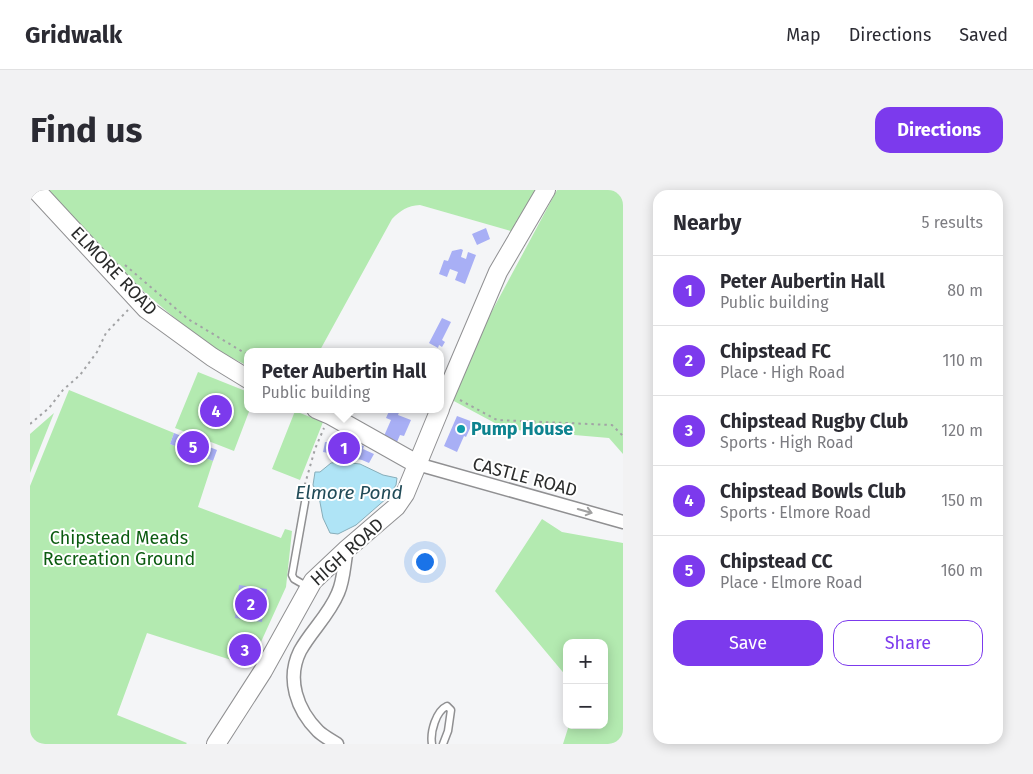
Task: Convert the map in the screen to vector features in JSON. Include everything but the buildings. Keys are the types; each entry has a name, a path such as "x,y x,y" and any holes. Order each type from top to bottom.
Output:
{"street":[{"name":"ELMORE ROAD","path":"36,190 146,309 212,357 244,377"},
{"name":"HIGH ROAD","path":"444,399 498,272 546,190"},
{"path":"325,413 417,464"},
{"name":"HIGH ROAD","path":"216,744 263,671 308,587 320,573 396,507 405,494 438,413"},
{"name":"CASTLE ROAD","path":"417,464 623,522"},
{"path":"337,744 319,732 306,716 297,699 294,666 301,650 339,592 347,549"}],"lane":[{"path":"308,587 294,579 292,575 309,502"},
{"path":"432,744 431,740 437,715 441,709 447,706 451,710 451,718 443,744"}],"path":[{"path":"120,260 188,319 244,353"},
{"path":"30,424 49,408 63,390 80,375 97,352 106,333 138,300"},
{"path":"444,405 497,420 612,425 623,436"},
{"path":"309,502 312,496 305,484 323,413"}],"green space":[{"path":"43,190 546,190 521,234 420,205 404,209 392,219 321,348 244,348 244,364 222,353 191,331 146,294 83,233"},
{"path":"557,190 623,190 623,454 609,438 506,429 452,400 477,339"},
{"path":"198,372 244,390 244,413 248,413 234,451 175,428"},
{"name":"Chipstead Meads Recreation Ground","path":"69,390 174,433 170,444 213,461 198,507 281,538 285,529 292,531 286,587 250,666 147,633 117,715 186,744 30,744 30,486"},
{"path":"54,413 30,473 30,434"},
{"path":"294,413 300,413 323,422 300,480 272,469"},
{"path":"542,519 562,532 623,543 623,744 563,744 568,729 608,729 608,639 563,639 563,672 495,591"}],"water":[{"name":"Elmore Pond","path":"331,463 360,464 383,475 397,478 396,485 387,498 356,525 338,534 330,533 323,518 319,497 313,485 315,472 320,472"}],"place":[{"name":"Chipstead Bowls Club","path":"216,411"},
{"name":"Pump House","path":"461,429"},
{"name":"Chipstead CC","path":"193,447"},
{"name":"Peter Aubertin Hall","path":"344,448"},
{"name":"Chipstead FC","path":"251,604"},
{"name":"Chipstead Rugby Club","path":"245,650"}]}
